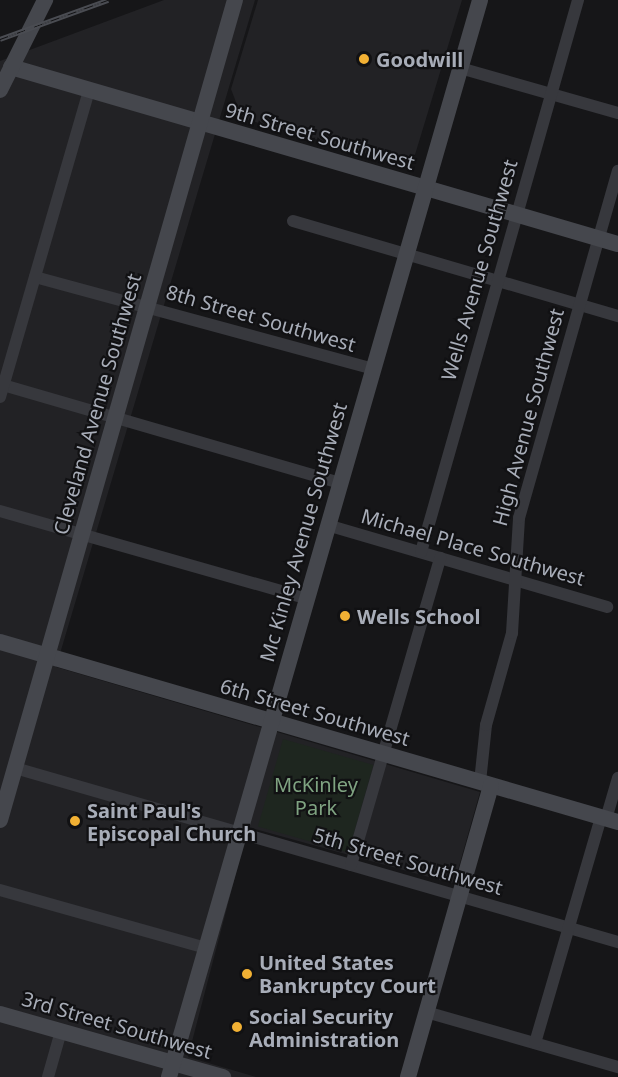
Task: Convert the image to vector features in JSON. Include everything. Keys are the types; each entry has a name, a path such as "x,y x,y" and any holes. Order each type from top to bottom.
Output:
{"main road":[{"path":"0,90 45,0"},
{"name":"Cleveland Avenue Southwest","path":"0,820 235,0"},
{"name":"Mc Kinley Avenue Southwest","path":"171,1070 270,720 480,0"},
{"name":"9th Street Southwest","path":"11,67 618,244"},
{"name":"6th Street Southwest","path":"0,642 609,820"},
{"name":"High Avenue Southwest","path":"408,1077 459,896 485,784"},
{"name":"3rd Street Southwest","path":"0,1014 61,1031 171,1070 223,1077"}],"street":[{"name":"Wells Avenue Southwest","path":"421,552 515,214 578,0"},
{"path":"460,68 618,113"},
{"path":"88,91 2,391 115,417 340,483"},
{"name":"High Avenue Southwest","path":"485,784 486,725 512,633 519,518 618,171"},
{"path":"293,221 618,316"},
{"name":"8th Street Southwest","path":"35,277 373,369"},
{"path":"0,511 306,598"},
{"name":"Michael Place Southwest","path":"327,525 607,607"},
{"path":"351,865 440,558"},
{"name":"5th Street Southwest","path":"15,768 618,942"},
{"path":"535,1043 568,928 609,820 618,778"},
{"path":"0,890 206,948"},
{"path":"426,1012 618,1067"},
{"path":"48,1077 61,1031"}],"shaded area":[{"path":"164,0 255,0 56,667 480,792 454,884 248,827 188,1057 256,1077 0,1077 0,61"},
{"path":"258,0 462,0 414,158 402,164 242,118 231,89"}],"green space":[{"name":"McKinley Park","path":"283,739 373,765 348,852 258,826"}],"railway":[{"path":"0,39 108,0"}],"place":[{"name":"Goodwill","path":"364,59"},
{"name":"Wells School","path":"345,616"},
{"name":"Saint Paul's Episcopal Church","path":"75,821"},
{"name":"United States Bankruptcy Court","path":"247,974"},
{"name":"Social Security Administration","path":"237,1027"}]}
